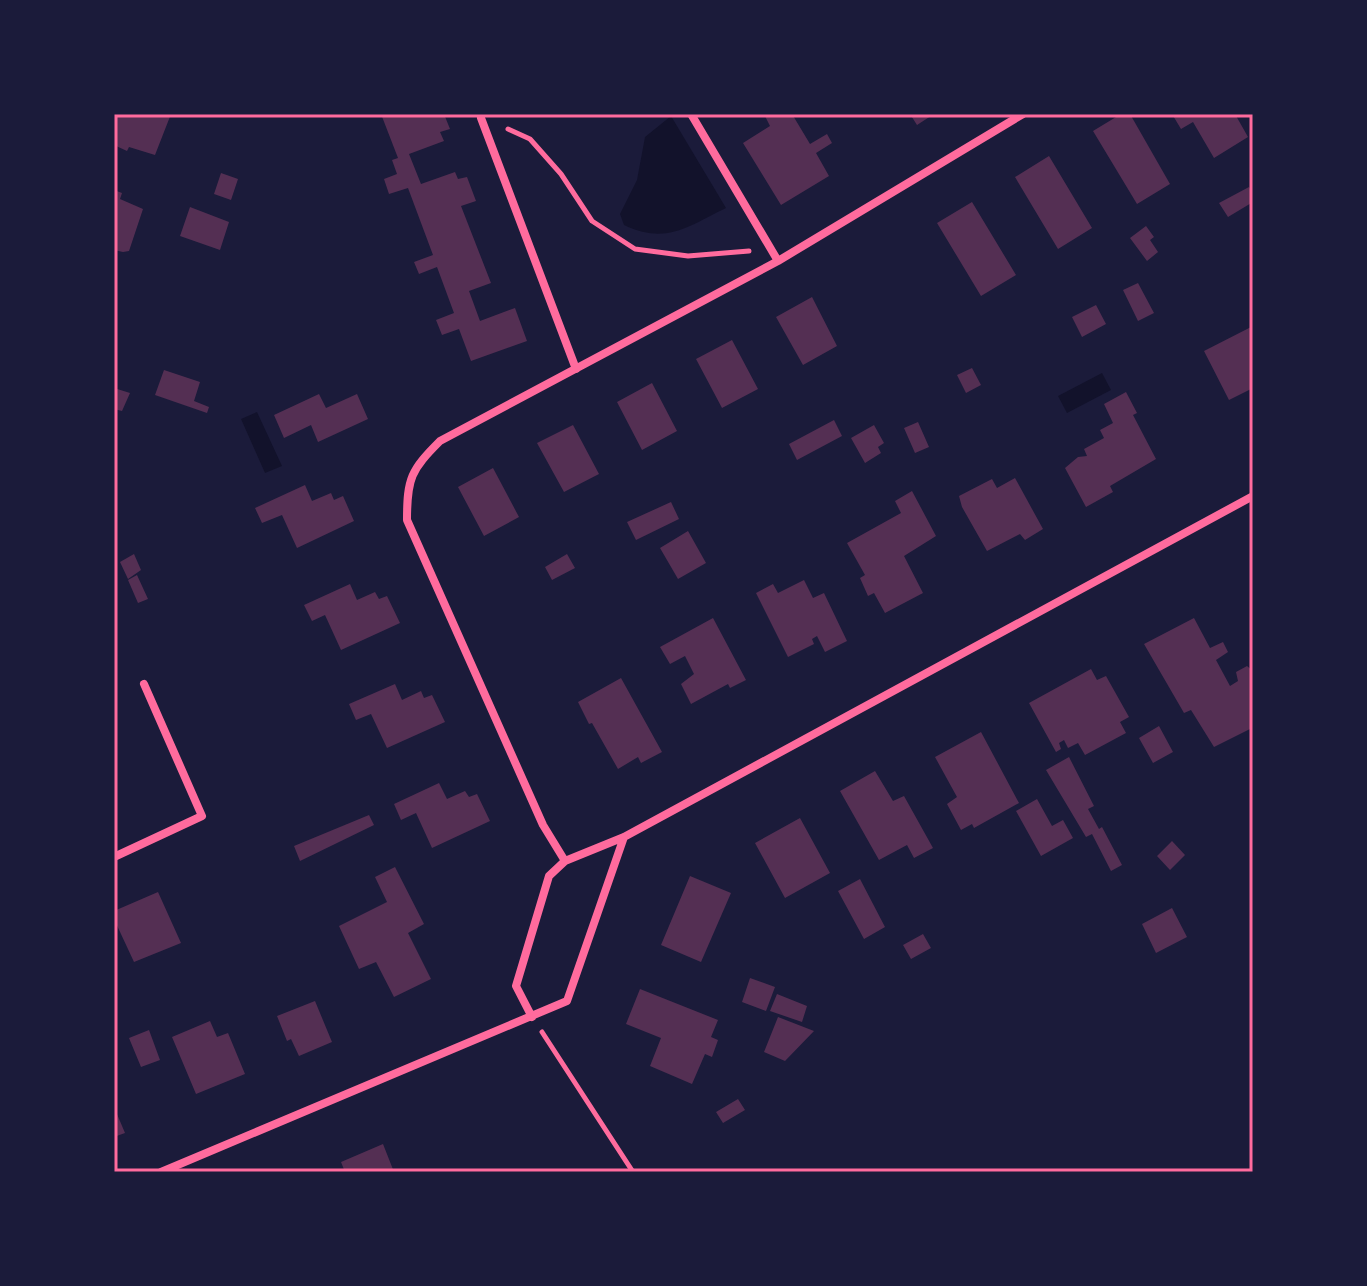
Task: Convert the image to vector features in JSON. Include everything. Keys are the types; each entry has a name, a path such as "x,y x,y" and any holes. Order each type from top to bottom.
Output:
{"street":[{"path":"492,114 480,116 576,369"},
{"path":"691,114 778,261"},
{"path":"565,861 543,825 407,520 407,494 415,467 440,441 778,261 1023,114"},
{"path":"532,1017 516,986 549,876 565,861 624,837 1253,496"},
{"path":"114,857 202,816 144,684"},
{"path":"161,1172 567,1001 624,837"}],"path":[{"path":"480,116 530,139 561,174 592,221 635,249 688,256 771,249"},
{"path":"541,1031 633,1172"}],"shaded area":[{"path":"671,116 726,208 676,231 639,231 624,225 620,214 637,180 645,137"},
{"path":"1102,373 1111,390 1067,413 1058,396"},
{"path":"257,412 282,466 265,473 241,419"}],"building":[{"path":"114,114 171,114 155,155 129,147 127,151 114,145"},
{"path":"381,114 444,114 450,129 440,132 444,141 409,154 421,184 455,172 458,179 467,177 476,201 461,206 491,283 469,291 480,321 515,308 527,341 471,361 459,329 442,335 436,320 454,313 437,267 419,274 414,262 433,255 408,188 389,194 384,179 397,174 392,160 398,158"},
{"path":"764,114 792,114 810,144 827,134 832,143 816,153 829,176 781,205 743,143 770,126"},
{"path":"910,114 934,114 917,125"},
{"path":"1121,114 1130,114 1170,184 1137,204 1093,131"},
{"path":"1172,114 1235,114 1248,137 1214,158 1193,122 1181,129"},
{"path":"1049,156 1092,228 1058,249 1015,177"},
{"path":"221,173 238,179 231,200 214,194"},
{"path":"1249,187 1253,202 1228,217 1219,203"},
{"path":"114,190 122,193 120,199 143,209 129,251 114,250"},
{"path":"972,202 1016,275 981,296 937,223"},
{"path":"190,207 229,222 220,250 180,236"},
{"path":"1146,226 1154,237 1150,240 1158,252 1147,261 1130,238"},
{"path":"1138,283 1154,313 1138,321 1123,290"},
{"path":"812,297 837,346 803,365 776,317"},
{"path":"1096,305 1106,324 1082,337 1072,317"},
{"path":"1253,326 1253,388 1229,400 1204,351"},
{"path":"732,340 758,389 722,408 696,359"},
{"path":"972,368 981,385 966,393 957,375"},
{"path":"164,370 200,382 194,401 209,407 207,413 155,395"},
{"path":"652,383 677,431 642,450 617,402"},
{"path":"114,388 130,393 122,411 114,409"},
{"path":"1126,392 1137,413 1133,415 1156,459 1110,486 1113,492 1086,507 1065,468 1078,457 1087,456 1084,449 1104,438 1100,430 1113,423 1104,404"},
{"path":"319,394 326,408 357,394 368,419 318,442 311,425 284,438 274,415"},
{"path":"834,420 842,436 797,460 789,444"},
{"path":"918,422 929,447 915,453 904,428"},
{"path":"573,425 599,474 564,492 537,443"},
{"path":"874,425 884,443 878,447 881,453 865,463 851,438"},
{"path":"493,468 519,517 484,536 458,487"},
{"path":"1015,478 1043,529 1025,540 1020,534 987,551 959,496 992,479 997,488"},
{"path":"305,485 312,501 331,493 334,500 343,496 354,521 297,548 282,515 262,523 255,508"},
{"path":"912,491 936,536 904,556 923,593 885,613 874,593 868,596 860,578 865,575 847,543 901,513 895,501"},
{"path":"671,502 679,519 636,540 627,522"},
{"path":"688,531 706,563 678,579 660,548"},
{"path":"134,554 141,570 128,579 120,562"},
{"path":"567,554 575,568 552,580 545,567"},
{"path":"137,575 148,599 138,603 128,580"},
{"path":"804,580 813,598 824,593 847,641 825,652 817,636 812,639 814,644 788,657 756,593 773,584 778,593"},
{"path":"350,584 357,600 375,592 379,599 387,596 400,623 341,650 325,615 312,621 304,605"},
{"path":"713,618 746,680 730,688 728,684 691,704 681,684 694,674 685,656 670,664 660,647"},
{"path":"1194,618 1210,648 1223,642 1228,652 1216,660 1230,686 1238,681 1236,672 1247,666 1253,671 1253,733 1250,729 1214,747 1191,710 1184,713 1144,644"},
{"path":"1091,669 1097,680 1106,676 1129,717 1120,722 1126,733 1085,755 1078,743 1068,748 1064,740 1059,743 1061,749 1056,752 1029,703"},
{"path":"621,678 662,752 641,763 638,757 618,769 578,702"},
{"path":"395,684 402,700 421,691 424,698 432,695 445,722 387,748 371,714 356,720 349,704"},
{"path":"1159,726 1173,752 1153,763 1139,738"},
{"path":"981,732 1019,803 974,828 972,824 961,830 947,804 957,797 935,757"},
{"path":"1069,757 1094,806 1088,809 1099,829 1102,827 1122,865 1111,871 1092,834 1086,837 1046,770"},
{"path":"875,771 893,801 904,796 933,848 914,858 907,845 879,860 840,791"},
{"path":"439,783 447,799 465,791 469,797 477,794 490,821 432,848 416,813 401,820 394,804"},
{"path":"1037,799 1052,826 1063,820 1073,838 1041,856 1016,811"},
{"path":"369,815 374,825 300,861 294,846"},
{"path":"800,818 830,873 785,898 755,843"},
{"path":"1172,841 1185,855 1170,870 1157,856"},
{"path":"395,867 424,924 408,933 431,979 394,997 376,962 359,969 339,926 387,902 375,877"},
{"path":"690,876 731,893 701,962 661,945"},
{"path":"860,879 885,927 864,939 838,891"},
{"path":"158,892 181,943 134,962 114,919 114,911"},
{"path":"1172,908 1187,937 1156,953 1142,924"},
{"path":"923,934 931,948 911,959 903,945"},
{"path":"750,978 775,987 766,1011 742,1002"},
{"path":"640,989 718,1020 711,1037 718,1040 712,1057 705,1054 692,1084 650,1066 661,1038 626,1024"},
{"path":"777,994 807,1006 802,1022 770,1011"},
{"path":"315,1001 332,1042 299,1056 291,1039 287,1041 277,1016"},
{"path":"778,1017 814,1031 785,1061 764,1052"},
{"path":"210,1021 217,1037 228,1033 245,1074 196,1094 172,1037"},
{"path":"149,1030 160,1060 141,1067 129,1038"},
{"path":"738,1099 745,1110 723,1123 716,1112"},
{"path":"114,1107 125,1133 114,1137"},
{"path":"383,1144 394,1172 345,1172 341,1162"}]}
